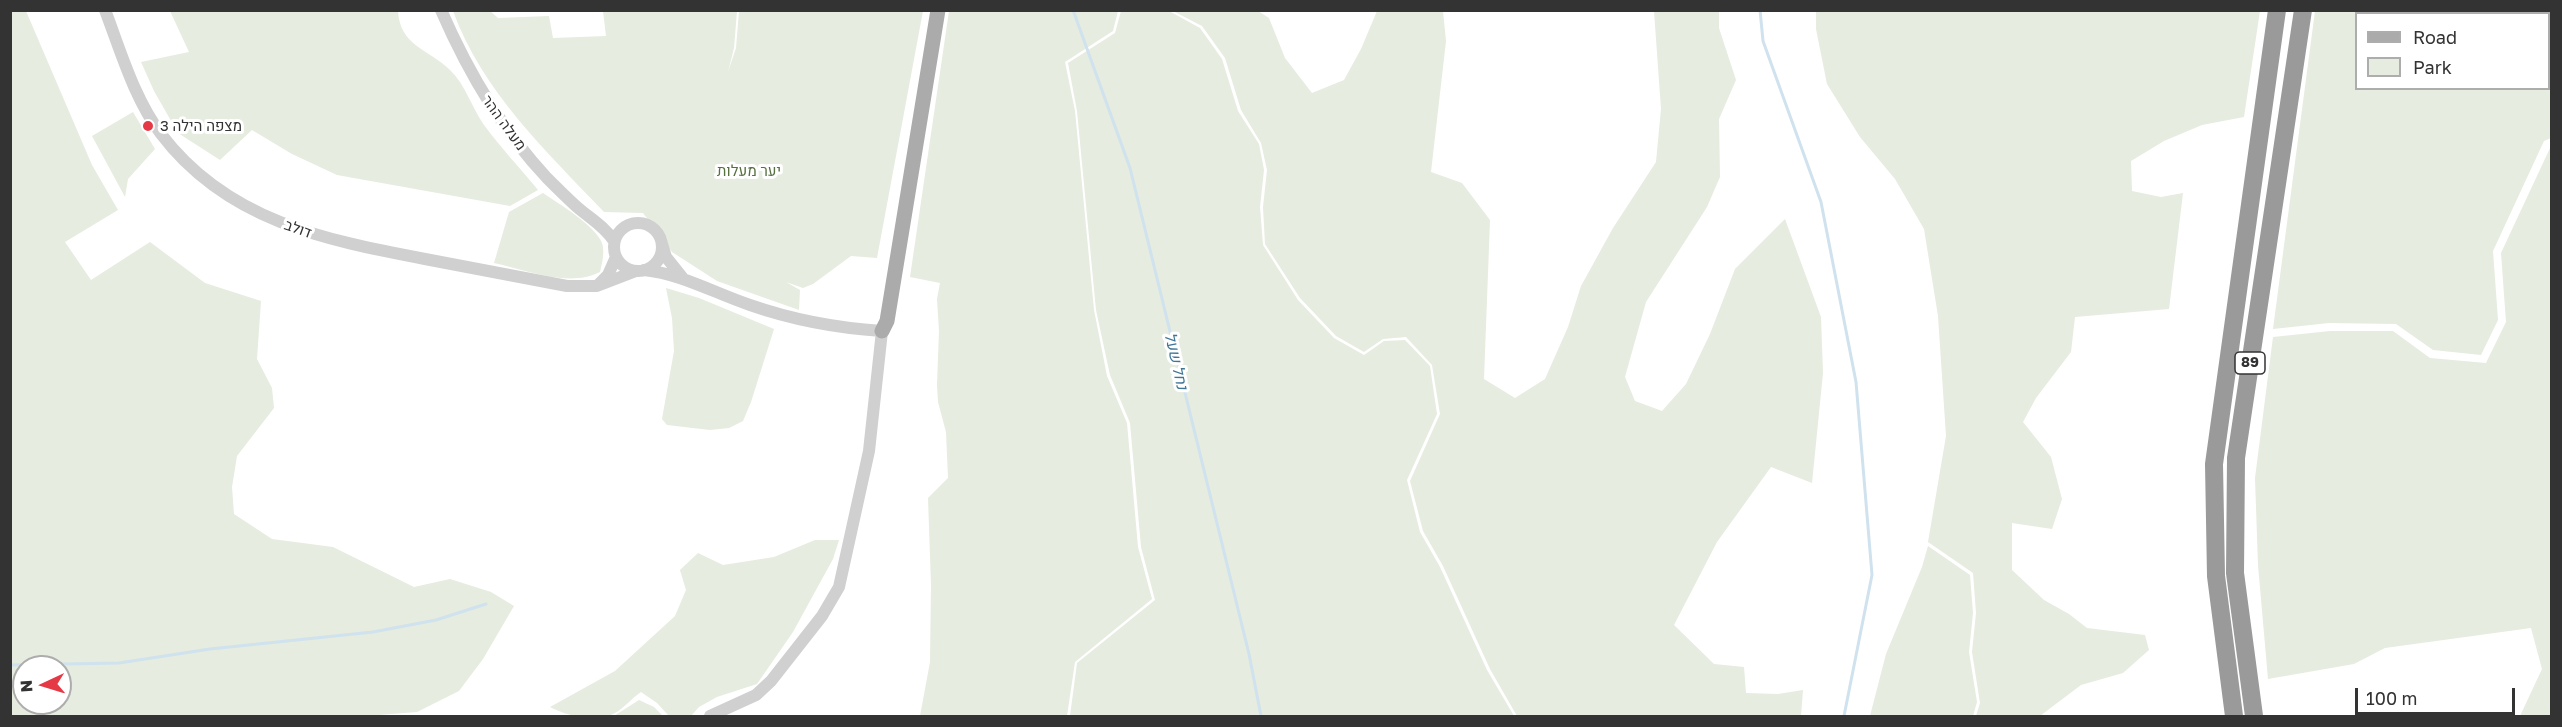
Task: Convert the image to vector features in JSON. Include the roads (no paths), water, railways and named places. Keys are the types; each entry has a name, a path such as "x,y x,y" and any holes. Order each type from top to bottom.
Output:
{"highway":[{"name":"89","path":"2234,717 2216,576 2214,464 2277,10"},
{"name":"89","path":"2254,717 2235,573 2236,458 2303,10"}],"main road":[{"path":"882,331 887,321 938,10"}],"street":[{"name":"דולב","path":"105,10 132,81 160,132 177,153 200,175 253,210 282,224 339,242 567,286 597,286 640,271"},
{"name":"מעלה ההר","path":"441,10 461,56 496,115 559,191 606,229 614,242"},
{"path":"591,217 629,224 646,224 655,230 666,257 683,278"},
{"path":"629,224 617,234 614,242 616,257 621,264 640,271 667,273 683,278 717,293 782,315 852,329 882,331 869,451 839,587 822,616 771,681 756,695 710,717"},
{"path":"640,271 657,262 662,252 662,244"},
{"path":"597,286 608,275 616,257"}],"waterway":[{"name":"נחל שעל","path":"1073,10 1130,168 1249,654 1261,716"},
{"path":"1760,10 1763,41 1821,202 1856,382 1872,575 1844,716"},
{"path":"10,665 119,663 210,649 373,632 436,620 486,604"}],"place":[{"name":"מצפה הילה 3","path":"148,126"}],"park label":[{"name":"יער מעלות","path":"749,171"}]}
